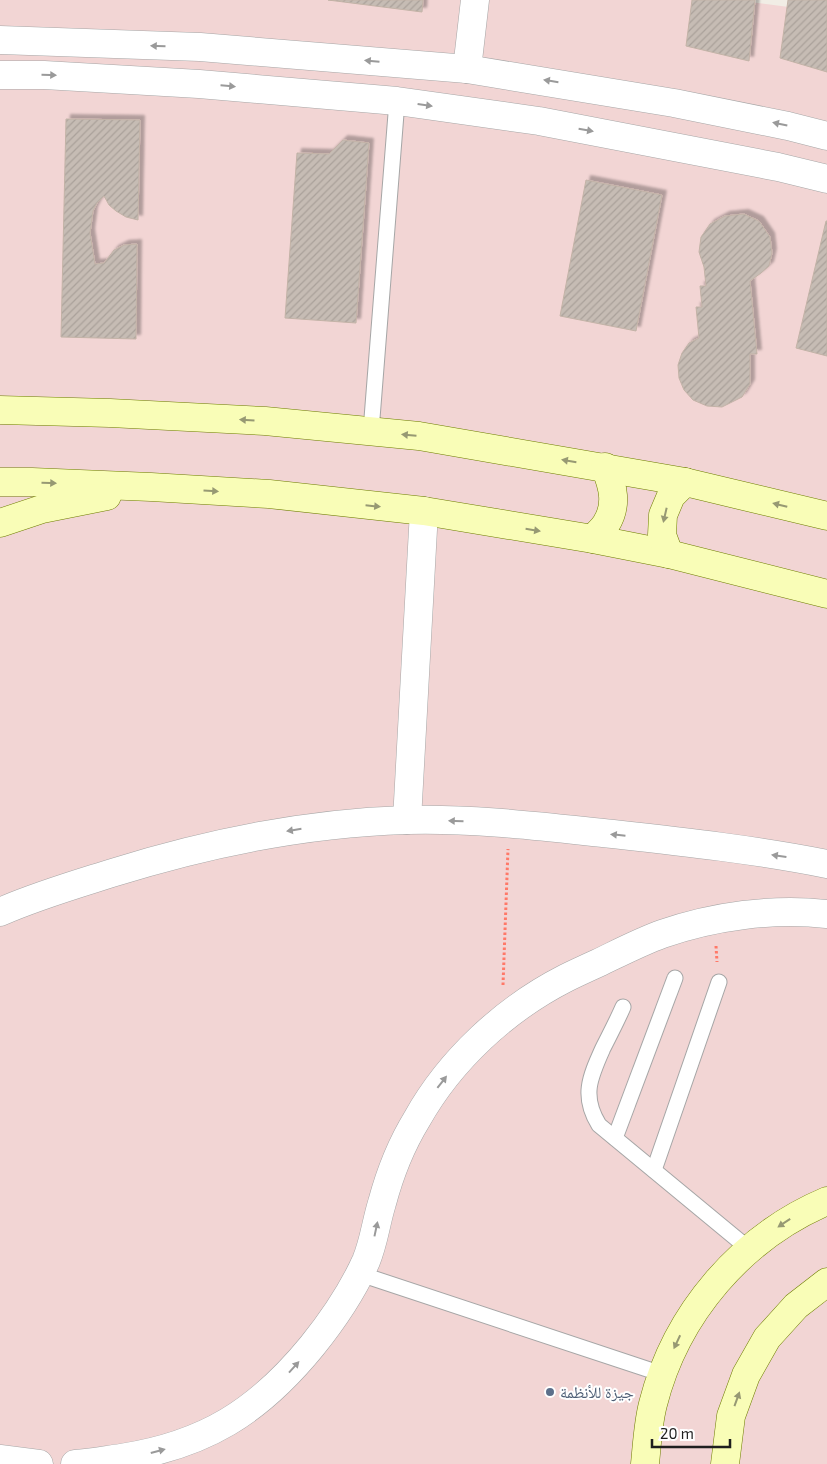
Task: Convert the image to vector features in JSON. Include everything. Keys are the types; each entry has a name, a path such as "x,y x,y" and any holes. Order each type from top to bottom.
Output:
{"street":[{"path":"467,69 475,0"},
{"path":"0,40 200,47 467,69 674,103 788,126 827,136"},
{"path":"199,84 200,47"},
{"path":"0,75 44,75 199,84 397,101 549,123 778,167 827,179"},
{"path":"0,410 110,413 255,421 428,437 685,482 827,516"},
{"path":"593,539 606,524 613,505 613,485 606,467"},
{"path":"0,482 151,487 269,494 424,511 593,539 669,554 827,594"},
{"path":"669,554 662,535 663,515 671,496 685,482"},
{"path":"0,522 42,508 151,487"},
{"path":"407,820 424,511"},
{"path":"0,912 32,898 65,887 200,847 251,836 355,823 459,820 509,824 655,839 798,858 827,864"},
{"path":"76,1464 146,1454 174,1447 201,1437 251,1408 286,1376 322,1334 360,1274 375,1235 381,1204 390,1174 402,1145 435,1090 477,1042 502,1020 532,998 565,978 631,946 714,920 774,913 827,914"},
{"path":"645,1464 652,1406 662,1374 685,1325 716,1280 756,1242 802,1212 827,1200"},
{"path":"724,1464 731,1416 746,1375 767,1338 796,1306 827,1282"},
{"path":"0,1459 39,1464"}],"lane":[{"path":"371,431 397,101"},
{"path":"615,1138 675,978"},
{"path":"654,1170 719,982"},
{"path":"623,1006 589,1080 588,1093 593,1115 599,1125 749,1249"},
{"path":"360,1274 662,1374"}],"path":[{"path":"502,1020 509,824"},
{"path":"714,920 719,982"}],"shaded area":[{"path":"0,0 734,0 827,12 827,1464 0,1464"}],"building":[{"path":"328,0 423,0 422,12"},
{"path":"692,0 755,0 749,61 686,46"},
{"path":"788,0 827,0 827,72 780,58"},
{"path":"66,119 140,120 138,220 126,217 116,211 109,205 104,196 97,203 93,211 90,233 95,264 104,263 114,250 124,245 137,244 136,339 61,337"},
{"path":"343,140 369,143 356,323 285,318 297,153 329,154"},
{"path":"586,180 662,195 636,331 560,316"},
{"path":"744,214 759,221 770,237 772,253 769,266 750,281 757,354 750,354 750,384 742,397 722,407 707,406 693,400 684,390 679,378 678,365 682,353 689,343 699,338 696,307 702,307 700,286 706,286 704,267 699,252 701,237 710,224 725,216"},
{"path":"827,221 827,356 796,348"}],"place":[{"name":"جيزة للأنظمة","path":"550,1392"}]}
